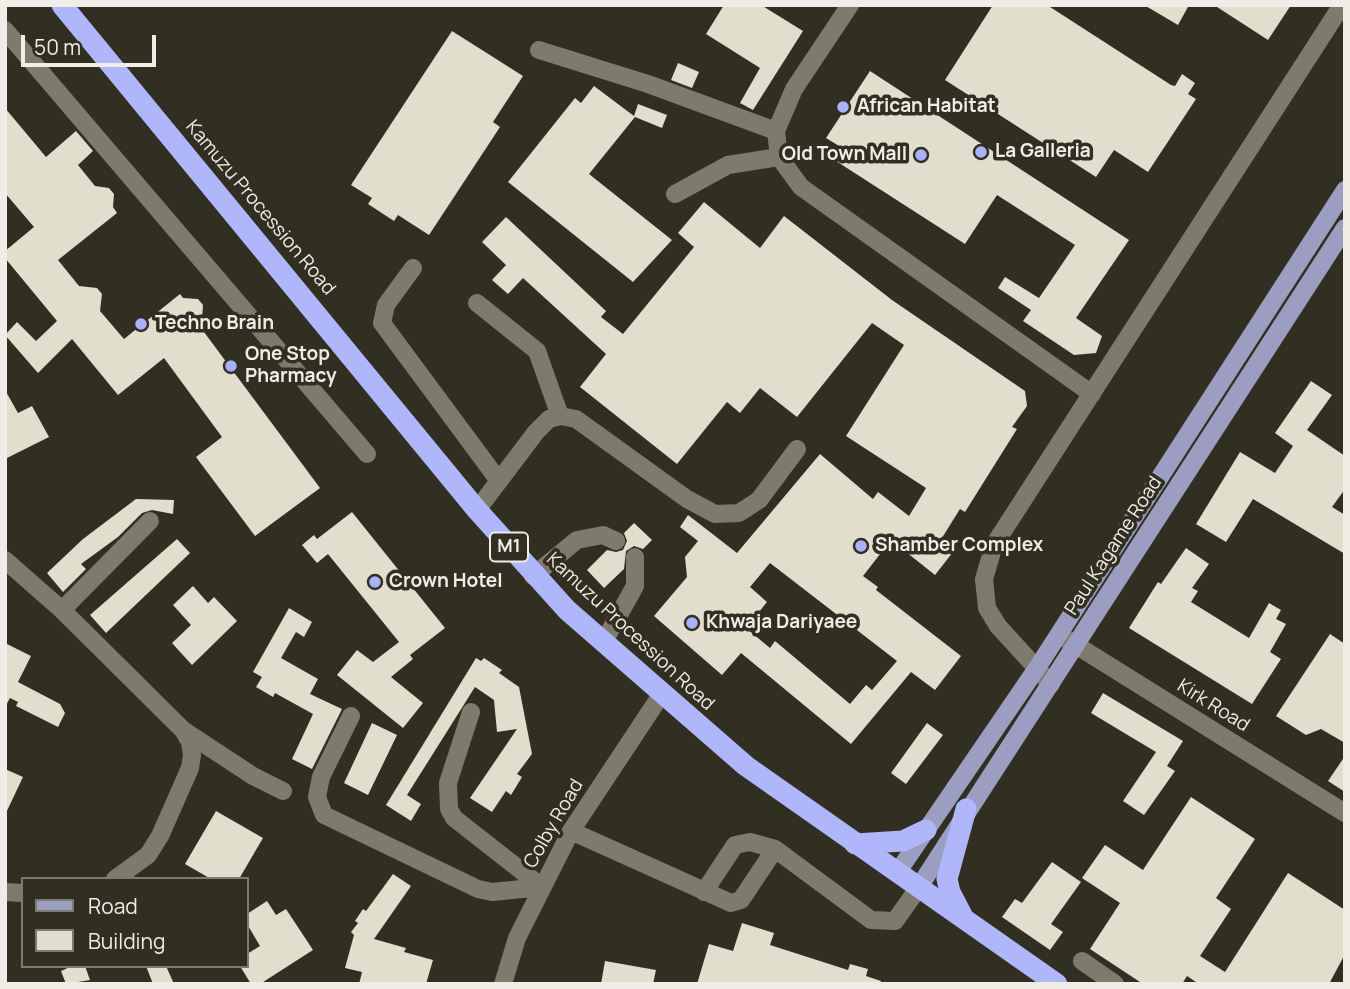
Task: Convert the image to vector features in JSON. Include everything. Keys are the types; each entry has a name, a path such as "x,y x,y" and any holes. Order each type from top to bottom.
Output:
{"highway":[{"name":"Kamuzu Procession Road","path":"62,5 533,576 661,695 746,766 1057,984"},
{"path":"965,920 950,892 947,879 966,810"},
{"path":"855,844 903,841 926,830"}],"main road":[{"path":"897,873 1037,668 1342,202"},
{"name":"Paul Kagame Road","path":"919,887 966,810 1051,684 1345,228"}],"street":[{"path":"850,5 794,89 776,131 779,157 801,187 1092,394"},
{"path":"1051,684 998,626 987,608 984,593 986,564 1004,526 1342,5"},
{"path":"5,30 367,454"},
{"path":"539,50 648,84 776,131"},
{"path":"675,194 728,165 779,157"},
{"path":"413,268 386,304 382,323 499,481"},
{"path":"477,303 537,351 560,416"},
{"path":"477,510 536,432 550,419 560,416 576,419 687,499 715,514 739,513 759,500 797,449"},
{"path":"62,610 150,522"},
{"path":"533,576 577,540 603,535 616,541"},
{"path":"603,643 635,586 635,557"},
{"path":"5,560 62,610 183,730 253,776 283,791"},
{"name":"Kirk Road","path":"1058,634 1345,813"},
{"name":"Colby Road","path":"503,984 517,937 570,831 661,695"},
{"path":"471,712 448,783 449,809 454,818 542,887"},
{"path":"351,716 321,777 317,797 324,815 478,889 492,892 542,887"},
{"path":"118,877 148,855 160,836 190,768 192,755 183,730"},
{"path":"570,831 731,903 741,900 775,849"},
{"path":"704,892 735,845 750,842 775,849 871,920 895,921 919,887"},
{"path":"1082,961 1115,984"}],"building":[{"path":"724,5 761,5 803,31 753,110 740,103 760,68 706,34"},
{"path":"993,5 1047,5 1171,85 1175,86 1182,74 1195,83 1188,94 1196,99 1148,172 1114,150 1096,177 945,80"},
{"path":"1144,5 1189,5 1178,25"},
{"path":"1214,5 1291,5 1268,40"},
{"path":"452,31 523,76 493,122 500,127 429,235 398,215 394,221 368,204 372,198 351,185"},
{"path":"678,63 699,72 692,88 671,80"},
{"name":"Old Town Mall","path":"870,71 1129,240 1076,318 1102,336 1096,353 1074,355 1023,321 1031,310 998,288 1005,277 1039,298 1075,245 997,195 965,244 836,161 844,149 826,138"},
{"path":"594,86 634,116 638,104 667,115 662,128 635,117 589,174 672,240 633,282 508,182 575,98 581,103"},
{"path":"5,108 46,157 76,131 93,151 78,165 95,186 109,188 114,194 113,207 117,213 58,260 79,286 97,288 102,294 100,311 124,339 180,294 183,298 198,299 203,305 202,320 205,325 201,328 320,488 255,536 196,457 222,437 164,358 118,395 72,339 38,373 5,335 17,322 36,341 57,321 5,258 5,251 34,227 5,193"},
{"path":"704,202 760,248 784,216 892,300 1025,391 1027,406 1012,427 1017,429 965,512 960,509 940,541 953,552 935,575 891,540 863,576 878,587 876,590 961,656 935,690 911,672 851,744 741,653 722,675 654,616 687,577 685,557 698,541 680,527 688,515 737,553 820,454 873,499 878,492 909,516 926,488 846,436 904,345 872,323 797,417 760,388 740,413 727,402 677,464 580,387 606,354 523,278 508,294 492,280 506,265 482,242 506,217 606,311 601,317 623,334 694,247 678,233","holes":["770,563 897,661 872,690 866,685 850,704 775,641 770,648 746,628 767,602 750,587"]},
{"path":"1311,381 1332,395 1307,430 1345,456 1345,489 1332,507 1345,515 1345,554 1253,499 1226,542 1196,524 1240,452 1275,473 1293,446 1275,433"},
{"path":"5,390 18,413 32,406 49,437 5,459"},
{"path":"136,499 174,500 173,514 152,510 142,513 118,537 81,564 86,569 63,592 47,573 83,539"},
{"path":"352,512 445,628 410,655 413,659 391,677 423,703 403,728 337,675 357,650 373,662 399,642 328,554 317,563 302,545 314,535 317,539"},
{"path":"634,523 652,540 643,549 634,546 626,551 624,569 604,588 587,570 607,550 623,550 627,541 624,533"},
{"path":"177,539 190,553 106,633 90,615"},
{"path":"1186,548 1209,564 1192,588 1198,591 1191,602 1249,638 1269,603 1281,610 1276,619 1286,624 1270,652 1281,659 1252,704 1129,628 1158,582 1161,584"},
{"path":"193,586 208,603 214,597 237,621 192,665 172,643 191,625 173,605"},
{"path":"289,608 312,622 304,637 296,632 281,658 318,679 310,694 342,709 312,769 292,759 313,714 275,693 273,697 256,687 262,677 253,672"},
{"path":"1330,634 1345,644 1345,743 1321,729 1306,735 1276,716"},
{"path":"5,643 31,656 18,682 60,704 65,713 58,727 16,706 18,702 10,698 5,707"},
{"path":"476,658 481,661 484,658 502,670 499,673 519,687 532,754 517,774 522,777 511,795 506,791 492,812 470,798 517,729 497,732 494,700 475,687 407,795 421,804 411,821 386,805"},
{"path":"1103,693 1183,741 1167,766 1175,771 1144,815 1123,801 1156,752 1091,713"},
{"path":"372,723 397,735 368,795 344,783"},
{"path":"927,723 943,735 906,784 891,773"},
{"path":"1345,756 1345,792 1328,781"},
{"path":"5,769 23,777 5,815"},
{"path":"1191,797 1255,839 1216,898 1231,909 1200,956 1225,972 1288,873 1345,910 1345,954 1329,984 1199,984 1187,976 1182,984 1143,984 1090,949 1120,903 1082,878 1105,845 1143,870"},
{"path":"216,811 263,838 240,877 208,877 185,864"},
{"path":"1052,862 1081,882 1051,924 1063,932 1050,950 1002,917 1015,899 1022,903"},
{"path":"393,874 411,886 374,939 406,948 404,952 433,960 426,984 359,984 362,972 345,968 354,935 351,932 363,909 366,911"},
{"path":"267,901 276,915 286,909 313,950 260,984 251,984 241,968 248,968 248,953 260,946 248,926 248,913"},
{"path":"742,923 774,933 770,945 848,970 850,964 868,969 866,976 881,981 880,984 697,984 709,944 733,951"},
{"path":"605,961 656,970 653,984 601,984"},
{"path":"68,968 86,968 90,980 66,984 61,971"},
{"path":"147,968 167,968 174,984 153,984"}],"place":[{"name":"African Habitat","path":"843,107"},
{"name":"La Galleria","path":"981,152"},
{"name":"Old Town Mall","path":"921,155"},
{"name":"Techno Brain","path":"141,324"},
{"name":"One Stop Pharmacy","path":"231,366"},
{"name":"Shamber Complex","path":"861,546"},
{"name":"Crown Hotel","path":"375,582"},
{"name":"Khwaja Dariyaee","path":"692,623"}]}
